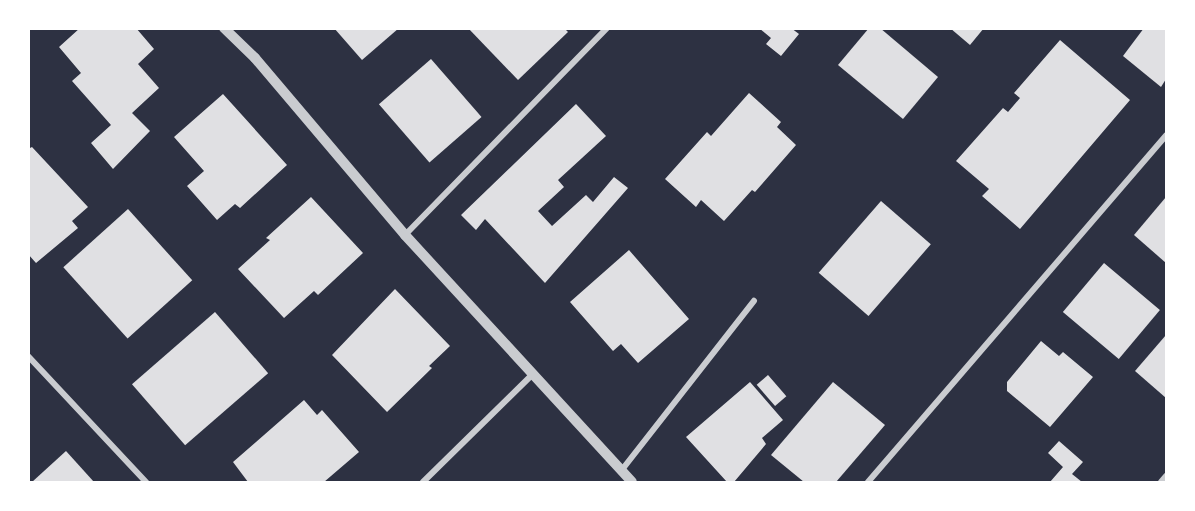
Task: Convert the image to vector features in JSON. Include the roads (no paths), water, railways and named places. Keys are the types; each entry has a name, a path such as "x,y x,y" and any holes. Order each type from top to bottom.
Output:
{"street":[{"path":"224,28 255,58 405,235 632,483"},
{"path":"405,235 607,28"},
{"path":"868,483 1167,136"},
{"path":"621,471 754,301"},
{"path":"28,356 146,483"},
{"path":"423,483 532,375"},
{"path":"1161,483 1167,476"}]}
